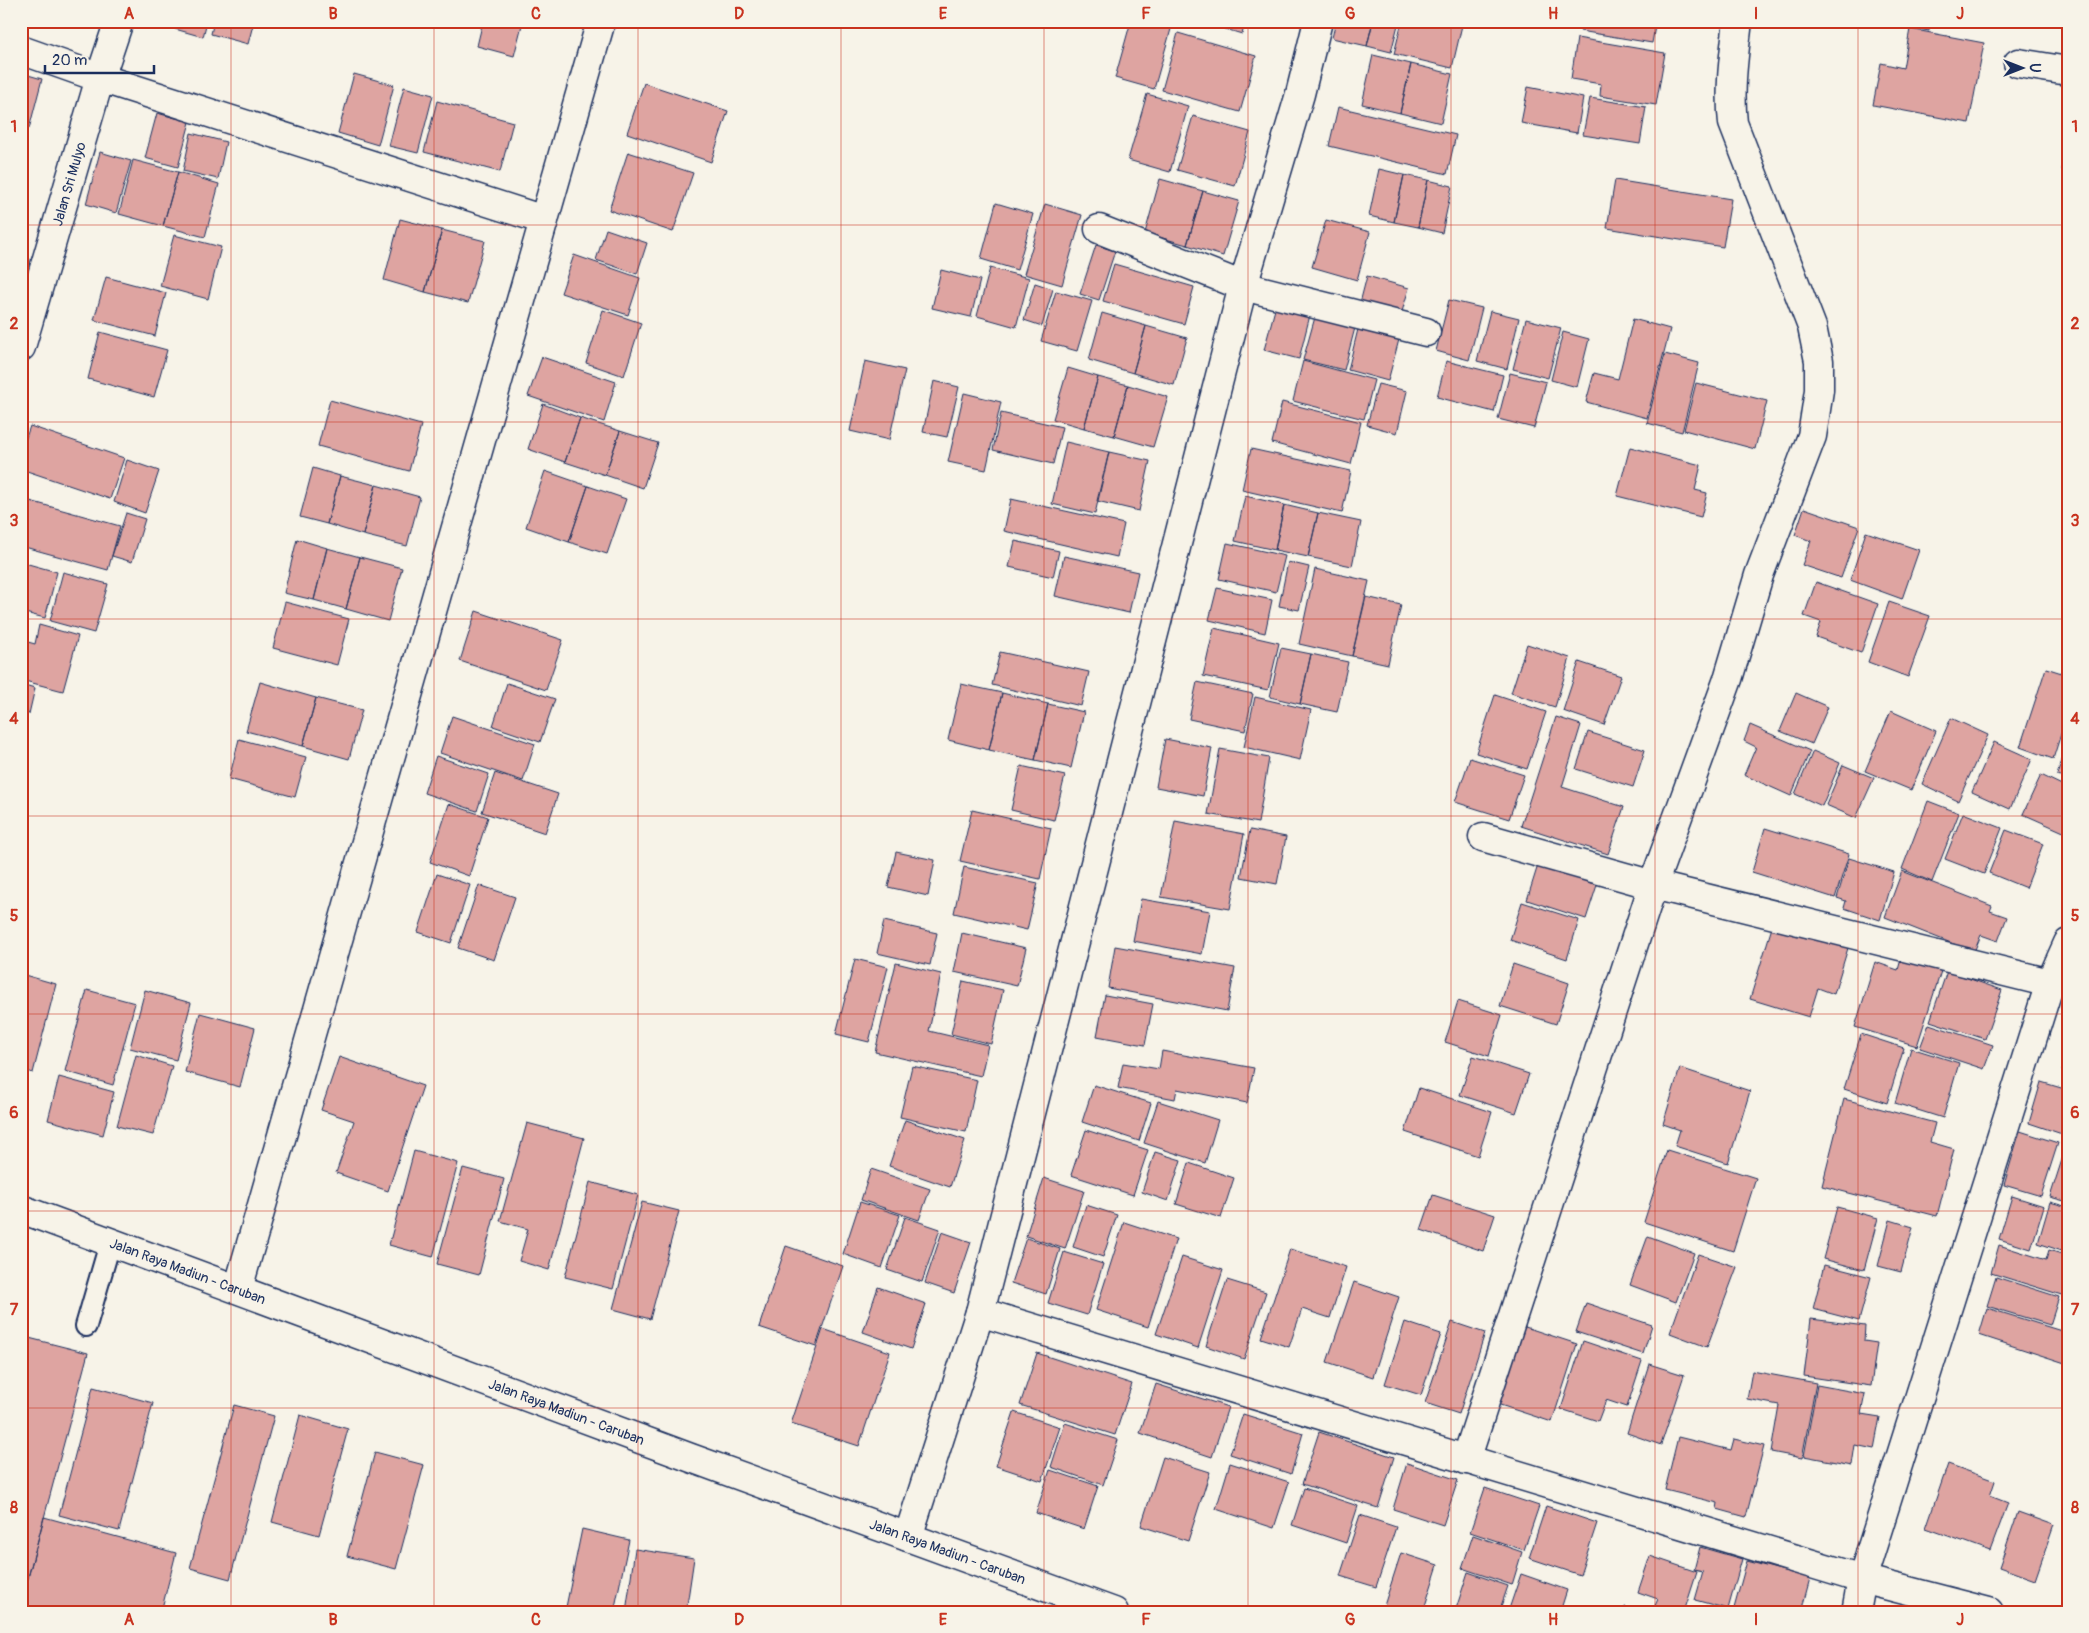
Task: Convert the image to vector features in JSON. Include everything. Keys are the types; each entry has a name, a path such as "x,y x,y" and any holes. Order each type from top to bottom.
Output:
{"main road":[{"name":"Jalan Sri Mulyo","path":"21,347 100,78 119,21"},
{"path":"238,1290 601,21"},
{"path":"908,1537 980,1312 1243,286 1300,94 1318,21"},
{"path":"1466,1460 1653,885 1728,679 1759,575 1812,436 1819,390 1819,361 1812,327 1733,123 1731,103 1732,72 1738,21"},
{"path":"21,50 100,78 544,220"},
{"path":"2018,63 2068,71"},
{"path":"1099,230 1243,286 1426,332"},
{"path":"1483,837 1653,885 2050,983"},
{"path":"1856,1612 1862,1579 2050,983 2068,943"},
{"name":"Jalan Raya Madiun - Caruban","path":"21,1209 111,1240 238,1290 681,1455 1114,1612"},
{"path":"980,1312 1862,1579 1989,1612"}],"lane":[{"path":"86,1326 111,1240"}],"building":[{"path":"177,21 207,21 203,37 175,29"},
{"path":"214,21 254,21 248,44 211,34"},
{"path":"483,21 523,21 514,56 477,46"},
{"path":"1131,21 1173,22 1154,89 1115,78"},
{"path":"1199,21 1246,21 1242,34"},
{"path":"1336,21 1373,21 1367,46 1332,38"},
{"path":"1373,21 1399,21 1391,52 1367,46"},
{"path":"1402,21 1463,21 1452,68 1394,54"},
{"path":"1582,21 1656,21 1652,43 1580,31"},
{"path":"1879,21 1930,21 1929,31"},
{"path":"1910,29 1984,43 1969,123 1873,105 1881,63 1903,68"},
{"path":"1178,33 1256,56 1240,112 1162,90"},
{"path":"1577,38 1665,53 1656,105 1600,96 1601,84 1571,79"},
{"path":"1373,55 1411,64 1400,113 1362,104"},
{"path":"1411,64 1452,74 1441,123 1400,113"},
{"path":"21,73 42,79 29,129 21,127"},
{"path":"354,74 394,85 378,145 338,133"},
{"path":"644,83 728,111 711,162 627,133"},
{"path":"404,87 433,95 418,153 389,146"},
{"path":"1528,87 1583,98 1577,133 1521,123"},
{"path":"1147,94 1188,106 1170,172 1128,160"},
{"path":"1590,98 1646,107 1640,144 1583,135"},
{"path":"437,101 513,122 500,172 424,152"},
{"path":"1338,107 1456,135 1447,174 1329,146"},
{"path":"157,113 190,122 178,167 145,158"},
{"path":"1193,116 1250,132 1235,186 1177,170"},
{"path":"191,133 226,142 218,179 183,171"},
{"path":"2066,144 2068,144 2068,171 2062,170"},
{"path":"100,152 131,161 116,213 86,204"},
{"path":"628,152 693,173 673,232 609,210"},
{"path":"133,160 178,172 163,226 119,214"},
{"path":"1379,169 1404,175 1394,222 1369,216"},
{"path":"178,172 219,184 205,237 163,226"},
{"path":"1404,175 1428,180 1418,227 1394,222"},
{"path":"1160,179 1203,191 1187,245 1145,233"},
{"path":"1428,180 1452,186 1442,233 1418,227"},
{"path":"1615,180 1731,199 1723,247 1607,228"},
{"path":"1203,191 1239,201 1223,256 1187,245"},
{"path":"996,203 1033,214 1017,270 981,259"},
{"path":"1045,204 1082,215 1062,285 1024,274"},
{"path":"400,219 442,230 425,292 384,280"},
{"path":"1326,220 1370,232 1357,280 1312,267"},
{"path":"606,229 647,243 637,274 596,260"},
{"path":"442,230 485,241 468,303 425,292"},
{"path":"174,235 221,247 208,299 160,286"},
{"path":"1096,245 1115,251 1099,300 1080,294"},
{"path":"574,255 640,278 628,315 561,293"},
{"path":"1114,264 1194,287 1184,324 1103,301"},
{"path":"990,268 1029,278 1016,327 977,316"},
{"path":"941,270 980,280 971,317 932,308"},
{"path":"1367,276 1409,288 1401,315 1360,303"},
{"path":"106,277 166,293 155,336 94,320"},
{"path":"1035,283 1053,289 1042,326 1024,320"},
{"path":"1056,291 1092,301 1077,351 1041,341"},
{"path":"1278,298 1312,307 1299,359 1264,350"},
{"path":"1449,300 1482,308 1469,360 1436,351"},
{"path":"603,310 641,323 624,376 586,363"},
{"path":"1317,310 1357,320 1344,370 1303,360"},
{"path":"1490,311 1519,318 1507,369 1477,361"},
{"path":"1102,313 1146,326 1133,373 1089,360"},
{"path":"1526,319 1561,328 1548,378 1513,369"},
{"path":"1633,319 1670,329 1647,418 1586,402 1594,373 1618,379"},
{"path":"1360,321 1401,332 1388,381 1348,370"},
{"path":"1146,326 1187,338 1174,385 1133,373"},
{"path":"100,332 167,350 154,397 88,379"},
{"path":"1563,332 1589,339 1577,387 1551,380"},
{"path":"1665,354 1699,363 1682,432 1647,423"},
{"path":"542,357 616,382 604,422 528,396"},
{"path":"865,361 905,370 889,440 850,431"},
{"path":"1303,361 1374,380 1364,419 1293,401"},
{"path":"1446,361 1503,375 1494,412 1437,397"},
{"path":"1068,368 1098,377 1084,428 1053,419"},
{"path":"1510,373 1546,382 1534,428 1498,419"},
{"path":"1098,377 1128,385 1114,436 1084,428"},
{"path":"934,381 959,387 947,437 923,432"},
{"path":"1696,383 1767,401 1755,449 1684,430"},
{"path":"1378,384 1407,391 1397,433 1367,425"},
{"path":"1128,385 1168,397 1153,447 1114,436"},
{"path":"964,393 1001,402 986,470 948,462"},
{"path":"330,400 421,425 409,471 318,446"},
{"path":"1282,402 1361,422 1351,464 1272,443"},
{"path":"543,404 580,418 565,462 528,449"},
{"path":"1001,413 1062,427 1053,464 993,450"},
{"path":"580,418 620,431 605,475 565,462"},
{"path":"30,426 124,458 110,499 21,469 21,452"},
{"path":"620,431 658,443 643,488 605,475"},
{"path":"1066,442 1109,452 1095,514 1052,504"},
{"path":"1630,447 1701,465 1695,490 1707,493 1701,517 1617,496"},
{"path":"1251,449 1351,471 1342,513 1242,490"},
{"path":"1109,452 1150,461 1139,511 1097,501"},
{"path":"127,460 159,471 145,513 114,502"},
{"path":"313,468 340,476 327,524 300,517"},
{"path":"545,471 588,486 569,542 526,527"},
{"path":"340,476 376,485 363,535 327,524"},
{"path":"376,485 420,497 407,546 363,535"},
{"path":"588,486 626,499 607,554 569,542"},
{"path":"1245,496 1284,505 1275,550 1235,541"},
{"path":"1011,499 1124,524 1117,557 1004,531"},
{"path":"30,501 120,526 108,570 21,546 21,533"},
{"path":"1284,505 1318,513 1308,557 1275,550"},
{"path":"1804,508 1859,527 1841,578 1802,565 1811,541 1795,535"},
{"path":"126,513 145,519 132,562 112,556"},
{"path":"1318,513 1361,522 1352,566 1308,557"},
{"path":"1866,532 1919,550 1902,599 1850,580"},
{"path":"297,539 327,548 314,600 284,593"},
{"path":"1015,541 1059,551 1053,577 1009,567"},
{"path":"1227,543 1285,556 1276,592 1219,579"},
{"path":"327,548 360,557 346,609 314,600"},
{"path":"1064,556 1138,572 1129,613 1055,596"},
{"path":"360,557 402,568 388,621 346,609"},
{"path":"21,562 57,572 45,618 21,612"},
{"path":"1288,562 1309,567 1299,610 1279,606"},
{"path":"1315,569 1369,581 1352,656 1299,644"},
{"path":"63,572 108,584 94,633 50,621"},
{"path":"1816,582 1878,604 1861,653 1816,637 1821,622 1804,616"},
{"path":"1217,588 1272,600 1265,633 1209,620"},
{"path":"1366,597 1401,605 1388,664 1352,656"},
{"path":"285,602 349,619 337,665 273,648"},
{"path":"1889,602 1930,616 1908,677 1868,662"},
{"path":"476,611 563,640 546,690 460,661"},
{"path":"39,625 78,636 63,691 21,680 21,640 35,644"},
{"path":"1214,628 1279,643 1268,690 1203,676"},
{"path":"1527,644 1570,658 1555,707 1511,693"},
{"path":"1281,648 1311,654 1300,704 1270,697"},
{"path":"1000,652 1089,672 1081,706 992,685"},
{"path":"1311,654 1348,662 1337,712 1300,704"},
{"path":"1579,662 1621,676 1604,725 1563,711"},
{"path":"2046,668 2068,675 2068,687 2063,701 2068,702 2068,712 2053,759 2020,747"},
{"path":"260,682 316,698 303,746 246,731"},
{"path":"1197,682 1253,694 1245,731 1189,719"},
{"path":"507,683 555,699 540,742 493,726"},
{"path":"21,684 35,688 29,714 21,712"},
{"path":"961,684 1002,693 989,750 948,740"},
{"path":"1002,693 1048,704 1035,760 989,750"},
{"path":"1796,693 1828,707 1812,744 1780,731"},
{"path":"1495,695 1546,712 1527,769 1476,753"},
{"path":"1255,697 1311,710 1300,760 1244,747"},
{"path":"316,698 362,710 349,759 303,746"},
{"path":"1048,704 1084,712 1071,768 1035,760"},
{"path":"1891,711 1936,731 1911,790 1865,771"},
{"path":"21,714 26,715 21,734"},
{"path":"452,716 535,744 523,781 440,753"},
{"path":"1556,717 1581,725 1562,787 1624,807 1608,854 1521,826"},
{"path":"1951,718 1988,735 1958,801 1922,784"},
{"path":"1750,725 1810,751 1791,796 1744,775 1756,747 1744,741"},
{"path":"1588,732 1645,750 1633,787 1576,769"},
{"path":"239,739 306,757 295,797 229,779"},
{"path":"1165,739 1212,748 1203,796 1156,787"},
{"path":"1994,742 2032,759 2010,809 1972,792"},
{"path":"2068,743 2068,778 2057,775"},
{"path":"1220,749 1269,758 1258,823 1208,814"},
{"path":"1813,751 1840,763 1822,806 1795,794"},
{"path":"436,756 489,774 477,811 424,793"},
{"path":"1470,758 1524,775 1509,819 1455,802"},
{"path":"1843,765 1874,778 1856,818 1826,805"},
{"path":"1021,766 1065,776 1054,820 1011,810"},
{"path":"495,773 558,794 545,833 482,812"},
{"path":"2041,775 2068,788 2068,834 2023,814"},
{"path":"1928,801 1959,813 1932,882 1902,869"},
{"path":"449,804 488,817 469,876 430,862"},
{"path":"972,810 1051,828 1040,879 960,861"},
{"path":"1963,813 2002,828 1984,874 1945,859"},
{"path":"1175,821 1244,834 1230,909 1161,897"},
{"path":"1765,828 1849,854 1835,898 1752,872"},
{"path":"1250,830 1286,837 1277,884 1241,877"},
{"path":"2006,830 2043,844 2026,888 1989,873"},
{"path":"896,852 935,860 928,896 888,887"},
{"path":"1849,858 1894,872 1880,920 1844,908 1846,901 1837,898"},
{"path":"1538,865 1597,885 1586,919 1527,900"},
{"path":"964,867 1038,883 1027,930 954,913"},
{"path":"1902,871 1992,906 1990,911 2007,917 1998,941 1981,935 1974,952 1885,917"},
{"path":"437,874 470,885 451,943 418,932"},
{"path":"479,885 515,897 494,960 458,948"},
{"path":"1141,899 1210,911 1202,954 1133,941"},
{"path":"1522,902 1579,920 1567,959 1510,940"},
{"path":"884,921 937,933 930,965 877,953"},
{"path":"1773,924 1848,948 1834,994 1818,988 1809,1017 1750,999"},
{"path":"962,933 1026,948 1017,986 954,972"},
{"path":"1115,946 1235,968 1227,1011 1108,988"},
{"path":"855,959 888,967 869,1042 836,1034"},
{"path":"1901,959 1941,971 1917,1046 1855,1027 1875,962 1898,970"},
{"path":"896,963 941,974 929,1031 988,1045 981,1076 875,1052"},
{"path":"1513,964 1569,983 1556,1024 1500,1006"},
{"path":"1947,971 2002,990 1985,1039 1930,1021"},
{"path":"21,974 56,984 33,1073 21,1069"},
{"path":"963,981 1003,990 991,1044 951,1034"},
{"path":"87,990 135,1003 113,1085 65,1071"},
{"path":"145,990 191,1003 176,1060 130,1048"},
{"path":"1105,995 1153,1004 1145,1045 1097,1036"},
{"path":"1458,1001 1502,1015 1489,1056 1445,1042"},
{"path":"200,1013 255,1028 240,1087 185,1072"},
{"path":"1929,1024 1993,1045 1984,1069 1920,1048"},
{"path":"1861,1034 1904,1048 1887,1103 1844,1089"},
{"path":"1911,1048 1959,1063 1943,1118 1895,1103"},
{"path":"1162,1051 1254,1068 1247,1103 1177,1089 1175,1099 1118,1088 1123,1063 1159,1069"},
{"path":"2068,1052 2068,1073 2062,1071"},
{"path":"136,1055 172,1066 153,1135 117,1126"},
{"path":"1473,1056 1529,1074 1516,1113 1460,1095"},
{"path":"339,1057 423,1086 388,1191 336,1173 354,1121 321,1110"},
{"path":"912,1066 977,1080 966,1132 900,1117"},
{"path":"1680,1068 1750,1091 1728,1163 1675,1146 1680,1130 1663,1124"},
{"path":"59,1077 114,1092 103,1135 48,1120"},
{"path":"2041,1082 2068,1090 2068,1136 2029,1123"},
{"path":"1094,1085 1151,1103 1139,1141 1082,1122"},
{"path":"1419,1088 1492,1112 1478,1156 1405,1132"},
{"path":"1844,1099 1935,1123 1930,1142 1954,1149 1937,1216 1822,1186"},
{"path":"1158,1101 1218,1120 1205,1163 1144,1143"},
{"path":"905,1120 965,1140 950,1187 889,1166"},
{"path":"527,1123 584,1138 549,1270 519,1261 528,1229 500,1221"},
{"path":"1086,1130 1148,1150 1133,1195 1071,1175"},
{"path":"2020,1131 2058,1143 2041,1196 2004,1185"},
{"path":"2068,1141 2068,1202 2050,1197"},
{"path":"1667,1150 1756,1178 1733,1251 1644,1222"},
{"path":"414,1151 458,1163 433,1257 389,1245"},
{"path":"1155,1152 1181,1160 1168,1201 1142,1192"},
{"path":"1189,1163 1234,1178 1221,1218 1176,1204"},
{"path":"463,1168 504,1179 479,1275 437,1264"},
{"path":"871,1169 930,1189 919,1220 861,1200"},
{"path":"1044,1178 1084,1191 1065,1249 1026,1236"},
{"path":"590,1182 638,1195 613,1289 565,1277"},
{"path":"1433,1195 1495,1215 1483,1251 1421,1230"},
{"path":"2012,1196 2044,1206 2031,1249 1999,1239"},
{"path":"642,1202 679,1211 650,1319 613,1309"},
{"path":"860,1202 900,1215 882,1268 843,1254"},
{"path":"2050,1202 2068,1207 2068,1253 2038,1243"},
{"path":"1086,1205 1117,1215 1103,1257 1073,1247"},
{"path":"1837,1207 1878,1218 1864,1270 1823,1259"},
{"path":"905,1217 940,1229 922,1282 887,1270"},
{"path":"1890,1220 1913,1227 1901,1272 1878,1266"},
{"path":"1124,1222 1176,1239 1148,1327 1096,1310"},
{"path":"942,1232 971,1242 954,1293 925,1283"},
{"path":"1648,1236 1694,1253 1676,1302 1630,1285"},
{"path":"1026,1238 1060,1249 1046,1294 1011,1283"},
{"path":"1999,1245 2046,1260 2049,1250 2068,1256 2068,1297 1991,1273"},
{"path":"786,1246 843,1266 816,1346 759,1327"},
{"path":"1290,1249 1346,1267 1330,1318 1302,1309 1289,1347 1261,1338"},
{"path":"1064,1252 1103,1264 1087,1315 1048,1303"},
{"path":"1698,1254 1737,1267 1707,1347 1670,1333"},
{"path":"1182,1257 1223,1270 1198,1348 1156,1334"},
{"path":"1824,1265 1871,1277 1859,1321 1813,1309"},
{"path":"1996,1277 2059,1297 2050,1325 1987,1306"},
{"path":"1227,1280 1266,1292 1244,1359 1206,1346"},
{"path":"1354,1282 1399,1297 1373,1377 1327,1362"},
{"path":"878,1287 926,1304 911,1349 863,1332"},
{"path":"1586,1303 1652,1325 1643,1354 1576,1332"},
{"path":"1987,1308 2068,1333 2068,1364 1979,1335"},
{"path":"1811,1319 1865,1326 1864,1341 1877,1343 1871,1386 1804,1376"},
{"path":"1405,1322 1441,1334 1421,1395 1385,1384"},
{"path":"1452,1322 1485,1333 1459,1414 1425,1403"},
{"path":"1519,1325 1577,1344 1552,1422 1494,1403"},
{"path":"823,1329 890,1352 859,1446 791,1424"},
{"path":"25,1337 88,1353 21,1604 21,1351"},
{"path":"1583,1341 1642,1361 1627,1407 1606,1400 1598,1421 1561,1409"},
{"path":"1037,1353 1132,1384 1115,1435 1020,1405"},
{"path":"1649,1364 1684,1375 1661,1445 1627,1433"},
{"path":"1752,1371 1816,1383 1802,1458 1771,1452 1779,1405 1747,1399"},
{"path":"1156,1384 1228,1407 1212,1457 1140,1433"},
{"path":"1817,1385 1865,1394 1861,1414 1880,1417 1874,1449 1855,1445 1852,1465 1804,1456"},
{"path":"93,1387 153,1403 119,1531 59,1515"},
{"path":"234,1405 274,1416 230,1579 190,1568"},
{"path":"1014,1412 1060,1427 1042,1481 996,1466"},
{"path":"1243,1414 1303,1433 1291,1474 1230,1454"},
{"path":"300,1415 348,1429 319,1535 272,1522"},
{"path":"1065,1423 1118,1440 1103,1485 1051,1467"},
{"path":"1319,1432 1394,1457 1378,1508 1302,1484"},
{"path":"1678,1437 1731,1450 1734,1439 1764,1446 1746,1517 1717,1509 1718,1503 1665,1490"},
{"path":"375,1452 424,1465 396,1569 347,1556"},
{"path":"1163,1457 1210,1472 1188,1541 1141,1526"},
{"path":"1230,1463 1289,1482 1274,1528 1216,1509"},
{"path":"1407,1463 1458,1480 1443,1525 1393,1509"},
{"path":"1948,1464 1995,1481 1990,1496 2008,1503 1990,1551 1926,1528"},
{"path":"1050,1470 1098,1486 1084,1529 1036,1513"},
{"path":"1304,1488 1358,1506 1346,1543 1292,1525"},
{"path":"1485,1488 1539,1506 1524,1550 1470,1532"},
{"path":"1546,1506 1597,1523 1580,1575 1529,1558"},
{"path":"2018,1512 2054,1525 2035,1580 1999,1567"},
{"path":"1360,1515 1396,1527 1376,1587 1340,1576"},
{"path":"44,1517 176,1553 161,1612 21,1612 21,1604"},
{"path":"582,1529 629,1540 614,1612 565,1612"},
{"path":"1473,1535 1522,1552 1512,1585 1462,1568"},
{"path":"1700,1547 1742,1559 1728,1609 1695,1600 1703,1572 1694,1570"},
{"path":"635,1549 694,1558 686,1612 626,1612"},
{"path":"1401,1553 1438,1565 1423,1612 1382,1612"},
{"path":"1650,1556 1697,1572 1684,1612 1653,1610 1658,1599 1638,1592"},
{"path":"1747,1561 1810,1578 1801,1612 1733,1612"},
{"path":"1468,1572 1508,1586 1499,1612 1455,1612"},
{"path":"1521,1574 1567,1590 1560,1612 1508,1612"},
{"path":"1625,1607 1641,1612 1624,1612"}]}
